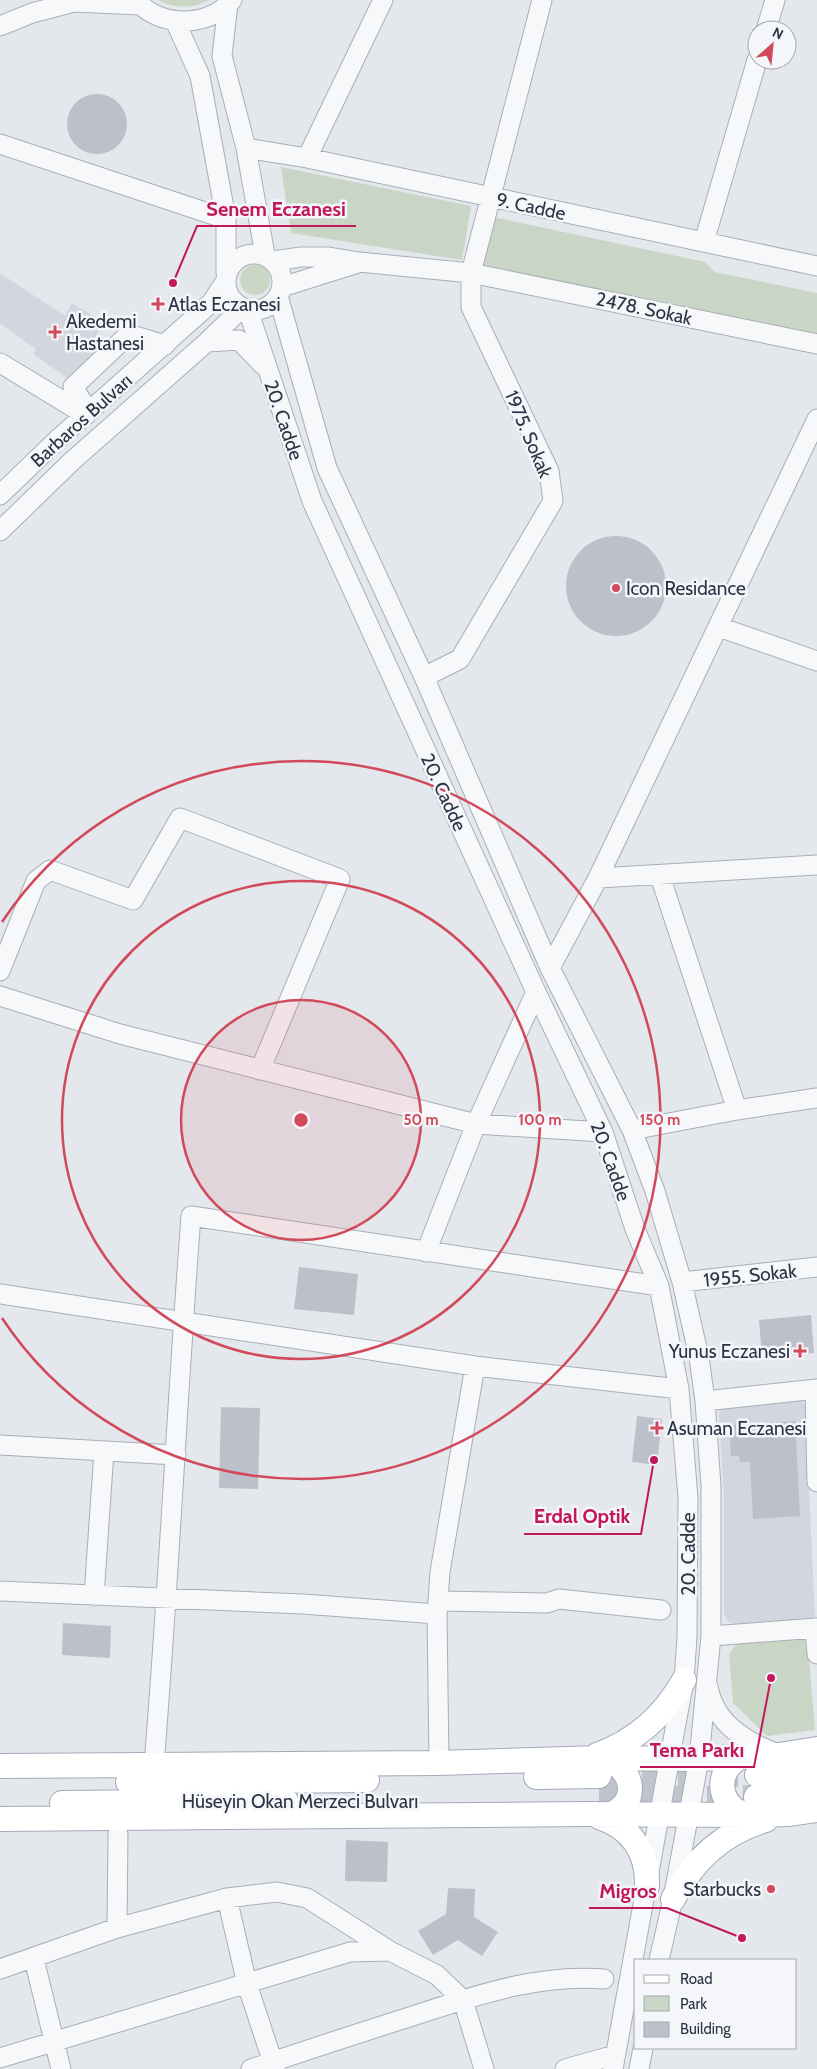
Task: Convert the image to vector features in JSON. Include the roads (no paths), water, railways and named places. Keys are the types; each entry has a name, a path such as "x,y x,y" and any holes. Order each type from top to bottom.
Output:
{"main road":[{"path":"647,1886 644,1859 630,1834 609,1820 595,1787 609,1751 636,1736 696,1679"},
{"path":"0,1819 595,1787 670,1759 738,1758 779,1755 817,1749"},
{"path":"738,1758 726,1769 723,1776 722,1792 729,1805 741,1813 754,1796 817,1787"},
{"path":"0,1766 439,1763 595,1787 660,1816 690,1816 754,1796 817,1768"},
{"name":"Hüseyin Okan Merzeci Bulvarı","path":"0,1782 269,1782 595,1787"},
{"name":"Hüseyin Okan Merzeci Bulvarı","path":"0,1804 595,1787"},
{"path":"754,1796 788,1814"},
{"path":"673,1899 698,1862 722,1840 752,1824 788,1814 817,1810"}],"street":[{"path":"306,158 383,0"},
{"path":"471,273 542,0"},
{"path":"769,20 775,0"},
{"path":"0,26 32,13 74,2 138,2 156,15 175,21 195,21 214,14 230,2"},
{"path":"230,2 222,56 246,148 269,258"},
{"path":"175,21 200,76 226,219 226,278 231,299 245,309 260,310 272,303 280,292 279,268 269,258 255,253 237,258 230,265 226,278"},
{"path":"704,242 754,70"},
{"path":"0,144 226,219"},
{"name":"9. Cadde","path":"246,148 306,158 817,266"},
{"name":"2478. Sokak","path":"269,258 329,258 471,273 817,344"},
{"name":"2478. Sokak","path":"280,292 359,262"},
{"name":"1975. Sokak","path":"424,677 460,659 553,500 549,471 471,307 471,273"},
{"name":"Barbaros Bulvarı","path":"0,494 212,302 226,278"},
{"name":"20. Cadde","path":"280,292 327,468 424,677 550,968 632,1130 656,1191 682,1282 699,1357 705,1401 711,1486 711,1636 670,1759 614,2062"},
{"name":"Barbaros Bulvarı","path":"0,531 70,462 245,309"},
{"name":"20. Cadde","path":"245,309 312,501 536,992 602,1132 635,1229 659,1286 679,1389 688,1498 687,1637 696,1679 699,1760 690,1816 659,1959"},
{"path":"87,414 73,387 129,334 165,345"},
{"path":"207,342 239,340 266,367"},
{"path":"0,364 87,414"},
{"path":"550,968 598,878 817,419"},
{"path":"719,627 817,661"},
{"path":"0,971 36,881 50,870 134,900 180,818 340,879 260,1070"},
{"path":"598,878 660,876 817,865"},
{"path":"660,876 737,1110"},
{"path":"426,1252 476,1124 536,992"},
{"path":"0,996 120,1034 476,1124 602,1132"},
{"path":"632,1130 737,1110 817,1098"},
{"path":"154,1765 168,1599 183,1320 191,1216 659,1286"},
{"name":"1955. Sokak","path":"682,1282 817,1267"},
{"path":"0,1294 183,1320 475,1366 679,1389"},
{"path":"439,1763 438,1608 440,1572 475,1366"},
{"path":"705,1401 816,1389 817,1482"},
{"path":"0,1445 176,1456"},
{"path":"94,1596 104,1451"},
{"path":"0,1591 438,1608 547,1602 559,1599 661,1610"},
{"path":"711,1636 816,1628 817,1654"},
{"path":"696,1679 731,1729 753,1745 779,1755"},
{"path":"117,1928 118,1834"},
{"path":"0,1969 34,1959 117,1928 227,1898 278,1892 307,1898 390,1951 437,1975 463,2000 484,2069"},
{"path":"227,1898 247,1984 274,2066"},
{"path":"0,2058 350,1952 390,1951"},
{"path":"34,1959 62,2069"},
{"path":"251,2069 274,2066 463,2000 537,1981 578,1977 604,1979"},
{"path":"639,2069 643,2049"},
{"path":"565,2069 614,2062"}],"tunnel":[{"path":"606,1776 757,1775"},
{"path":"599,1799 756,1797"}],"place":[{"name":"Senem Eczanesi","path":"173,283"},
{"name":"Atlas Eczanesi","path":"158,304"},
{"name":"Akedemi Hastanesi","path":"55,332"},
{"name":"Icon Residance","path":"616,588"},
{"name":"Yunus Eczanesi","path":"800,1351"},
{"name":"Asuman Eczanesi","path":"657,1428"},
{"name":"Erdal Optik","path":"654,1460"},
{"name":"Tema Parkı","path":"771,1678"},
{"name":"Starbucks","path":"771,1889"},
{"name":"Migros","path":"742,1938"}]}
